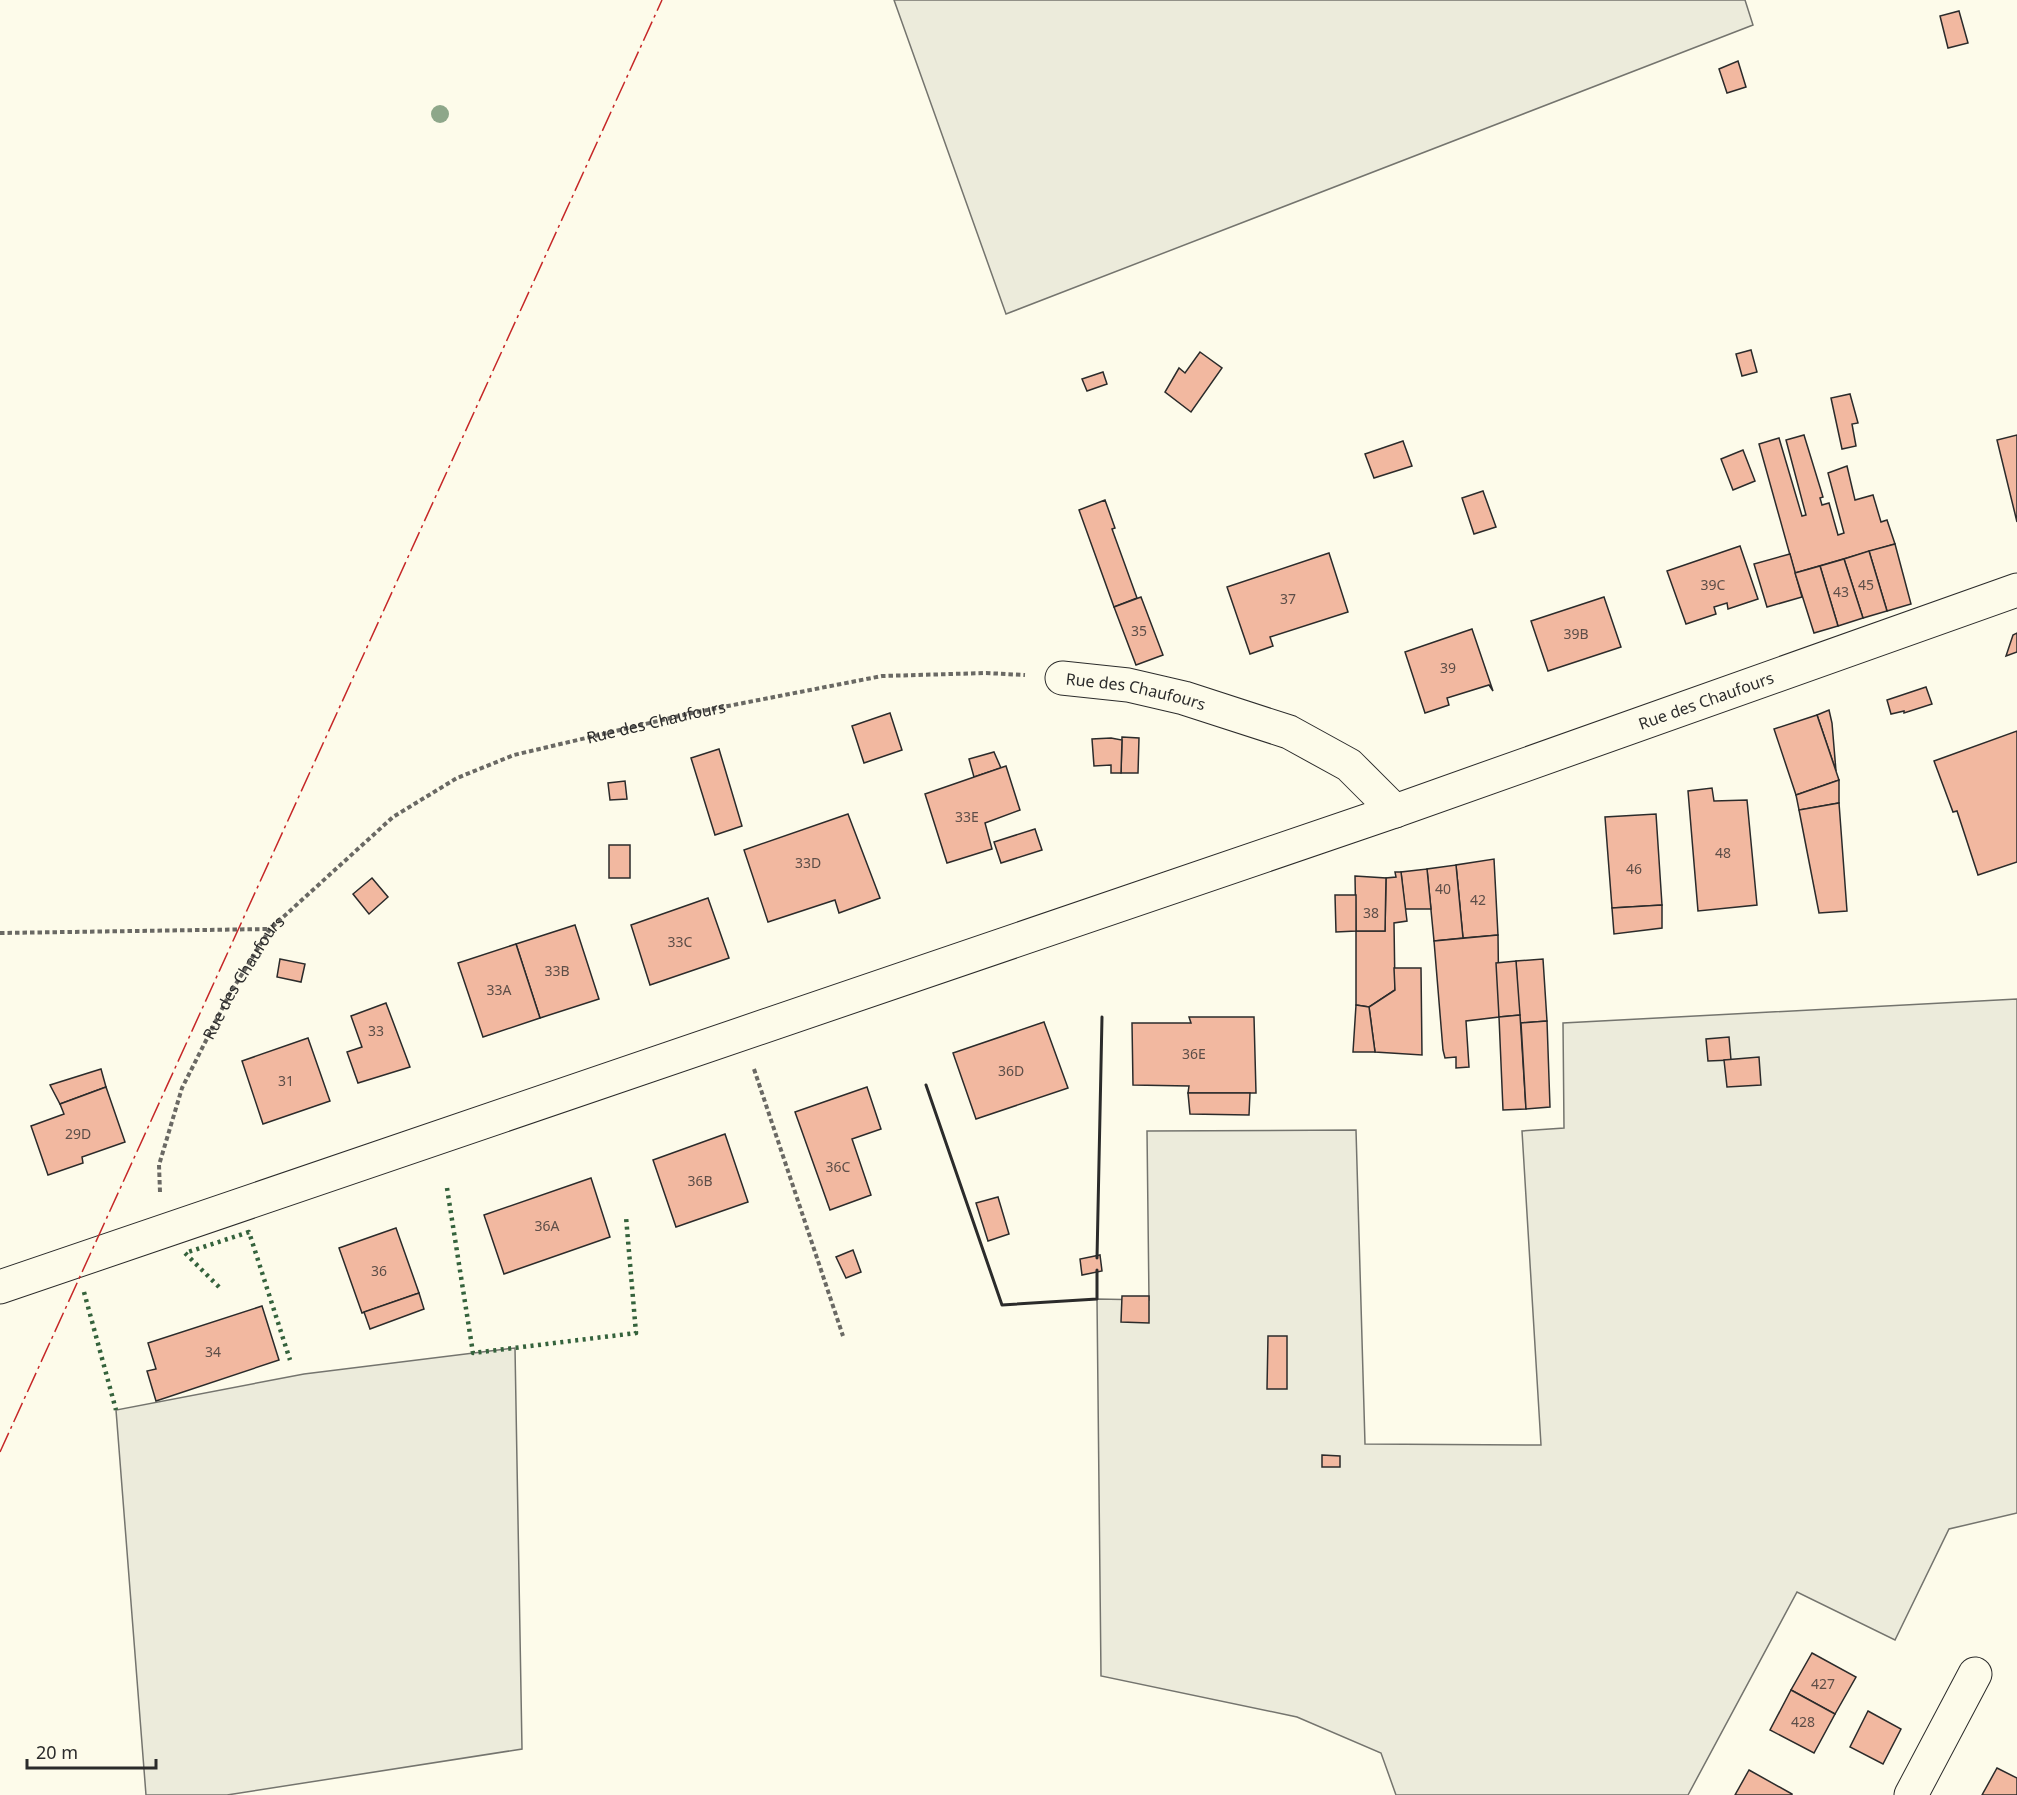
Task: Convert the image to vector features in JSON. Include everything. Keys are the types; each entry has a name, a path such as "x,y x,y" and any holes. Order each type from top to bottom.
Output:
{"street":[{"name":"Rue des Chaufours","path":"0,1287 1395,811 2017,590"},
{"name":"Rue des Chaufours","path":"1062,678 1128,685 1184,698 1289,732 1349,765 1395,811"},
{"path":"1911,1795 1975,1674"}],"path":[{"name":"Rue des Chaufours","path":"162,1232 159,1165 182,1088 229,994 270,929 393,817 457,778 514,755 692,713 882,676 986,673 1062,678"},
{"path":"0,933 270,929"},
{"path":"743,1035 843,1336"}],"shaded area":[{"path":"894,0 1745,0 1753,25 1006,314"},
{"path":"2017,999 2017,1513 1949,1529 1895,1640 1797,1592 1688,1795 1396,1795 1381,1753 1297,1717 1101,1676 1097,1299 1149,1300 1147,1131 1356,1130 1365,1444 1541,1445 1522,1131 1564,1128 1563,1023"},
{"path":"515,1348 522,1749 227,1795 146,1795 116,1410 304,1374"}],"building":[{"path":"1959,11 1968,43 1948,48 1940,16"},
{"path":"1738,61 1746,87 1727,93 1719,69"},
{"path":"1751,350 1757,372 1742,376 1736,354"},
{"path":"1200,352 1222,368 1191,412 1165,392 1179,368 1185,373"},
{"path":"1103,372 1107,384 1087,391 1082,379"},
{"path":"1850,394 1858,423 1852,424 1856,446 1842,449 1831,398"},
{"path":"1804,435 1823,497 1820,498 1822,505 1829,503 1838,535 1844,533 1828,473 1847,466 1855,500 1873,495 1881,522 1887,520 1895,544 1795,573 1759,444 1779,438 1802,516 1806,515 1786,440"},
{"path":"2017,435 2017,522 1997,440"},
{"path":"1403,441 1412,466 1374,478 1365,454"},
{"path":"1743,450 1755,481 1733,490 1721,459"},
{"path":"1483,491 1496,527 1474,534 1462,498"},
{"path":"1105,500 1115,528 1112,529 1137,598 1114,607 1079,510"},
{"path":"1895,544 1911,604 1887,611 1869,551"},
{"path":"1740,546 1758,599 1728,609 1727,603 1714,607 1716,614 1686,624 1667,571"},
{"path":"1869,551 1887,611 1863,618 1844,559"},
{"path":"1329,553 1348,612 1270,637 1273,646 1250,654 1227,587"},
{"path":"1790,554 1802,597 1767,607 1754,564"},
{"path":"1844,559 1863,618 1838,626 1820,566"},
{"path":"1820,566 1838,626 1814,633 1795,573"},
{"path":"1141,597 1163,655 1136,665 1114,607"},
{"path":"1604,597 1621,647 1548,671 1531,621"},
{"path":"1472,629 1493,691 1489,685 1447,698 1449,705 1425,713 1405,652"},
{"path":"2017,633 2017,652 2006,656 2013,635"},
{"path":"1926,687 1932,704 1904,713 1904,711 1891,714 1887,700"},
{"path":"1829,710 1832,723 1836,771 1817,715"},
{"path":"890,713 902,750 864,763 852,726"},
{"path":"1817,715 1839,780 1796,795 1774,729"},
{"path":"2017,731 2017,862 1978,875 1957,811 1953,812 1934,761"},
{"path":"1122,737 1139,738 1138,773 1121,773"},
{"path":"1092,739 1122,740 1121,773 1111,773 1111,765 1094,766"},
{"path":"719,749 742,826 715,835 691,758"},
{"path":"994,752 1001,768 974,777 969,759"},
{"path":"1006,766 1020,810 985,823 992,849 947,863 925,794"},
{"path":"1839,780 1839,803 1799,810 1796,795"},
{"path":"625,781 627,799 610,800 608,783"},
{"path":"1712,788 1714,801 1747,800 1757,905 1698,911 1688,791"},
{"path":"1839,803 1847,911 1819,913 1799,810"},
{"path":"848,814 880,898 839,913 835,900 768,922 744,850"},
{"path":"1656,814 1662,905 1612,908 1605,817"},
{"path":"1035,829 1042,850 1001,863 994,842"},
{"path":"609,845 630,845 630,878 609,878"},
{"path":"1494,859 1498,935 1463,938 1456,865"},
{"path":"1456,865 1463,938 1434,941 1427,869"},
{"path":"1427,869 1431,909 1405,909 1401,872"},
{"path":"1395,872 1401,872 1407,921 1394,923 1395,990 1369,1007 1356,1005 1356,931 1385,931 1386,878 1396,877"},
{"path":"1355,876 1386,878 1385,931 1356,931"},
{"path":"372,878 388,897 369,914 353,894"},
{"path":"1335,895 1356,895 1356,931 1336,932"},
{"path":"708,898 729,958 650,985 631,925"},
{"path":"1662,905 1662,928 1614,934 1612,908"},
{"path":"575,925 599,999 540,1018 516,944"},
{"path":"1498,935 1499,1017 1466,1021 1469,1067 1456,1068 1456,1057 1445,1058 1443,1050 1434,941"},
{"path":"516,944 540,1018 483,1037 458,963"},
{"path":"280,959 305,964 301,982 277,977"},
{"path":"1543,959 1547,1021 1519,1023 1516,961"},
{"path":"1516,961 1520,1015 1499,1017 1496,963"},
{"path":"1394,968 1421,968 1422,1055 1375,1052 1369,1007 1395,990"},
{"path":"386,1003 410,1067 358,1083 347,1052 362,1047 351,1016"},
{"path":"1356,1005 1369,1007 1375,1052 1353,1052"},
{"path":"1520,1015 1526,1109 1503,1110 1499,1017"},
{"path":"1189,1017 1254,1017 1256,1093 1188,1093 1189,1086 1133,1085 1132,1023 1191,1023"},
{"path":"1547,1021 1550,1107 1526,1109 1521,1023"},
{"path":"1044,1022 1068,1088 976,1119 953,1053"},
{"path":"1729,1037 1731,1060 1708,1061 1706,1039"},
{"path":"308,1038 330,1101 263,1124 242,1061"},
{"path":"1759,1057 1761,1085 1727,1087 1724,1060"},
{"path":"101,1069 106,1087 60,1104 50,1085"},
{"path":"106,1087 125,1142 82,1157 83,1163 48,1175 31,1126 64,1114 60,1104"},
{"path":"867,1087 881,1129 852,1139 871,1195 830,1210 795,1112"},
{"path":"1188,1093 1250,1093 1249,1115 1190,1114"},
{"path":"725,1134 748,1202 676,1227 653,1160"},
{"path":"591,1178 610,1237 504,1274 484,1215"},
{"path":"998,1197 1009,1234 988,1241 976,1203"},
{"path":"396,1228 419,1293 362,1313 339,1248"},
{"path":"853,1250 861,1272 846,1278 836,1257"},
{"path":"1100,1255 1102,1271 1082,1275 1080,1259"},
{"path":"419,1293 424,1309 370,1329 364,1312"},
{"path":"1122,1296 1149,1296 1149,1323 1121,1322"},
{"path":"262,1306 279,1360 156,1401 147,1371 156,1369 148,1343"},
{"path":"1268,1336 1287,1336 1287,1389 1267,1389"},
{"path":"1322,1455 1340,1456 1340,1467 1322,1467"},
{"path":"1812,1653 1856,1677 1835,1714 1791,1690"},
{"path":"1791,1690 1835,1714 1814,1753 1770,1730"},
{"path":"1868,1711 1901,1729 1883,1764 1850,1747"},
{"path":"1997,1768 2017,1778 2017,1795 1982,1795"},
{"path":"1749,1770 1792,1794 1792,1795 1735,1795"}],"hedge":[{"path":"447,1188 473,1353 636,1333 626,1217"},
{"path":"219,1287 185,1253 249,1232 290,1360"},
{"path":"84,1292 116,1410"}],"wall":[{"path":"1097,1258 1102,1017"},
{"path":"926,1085 1002,1305 1097,1299 1097,1270"}],"power":[{"path":"0,1452 662,0"}]}
